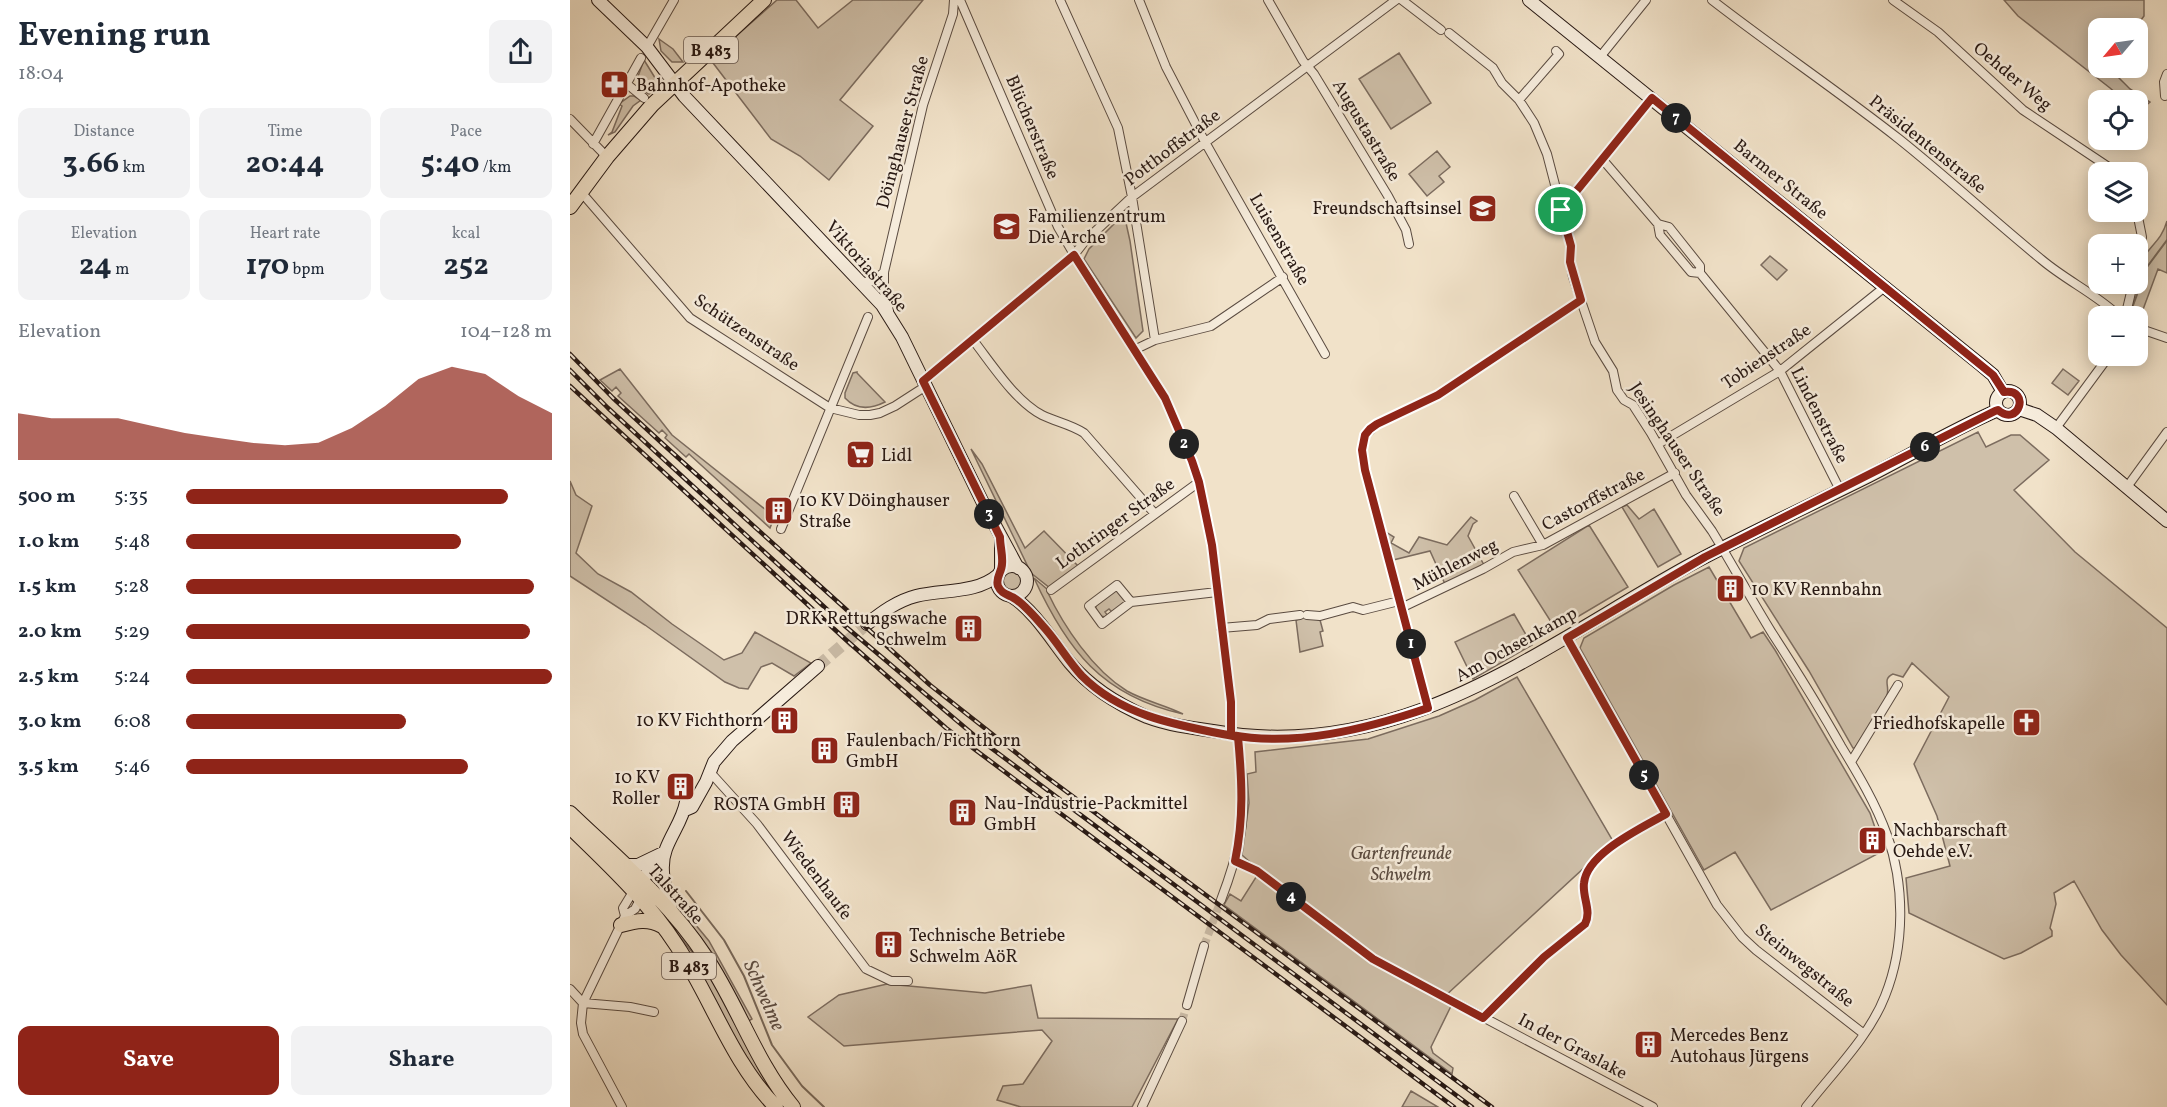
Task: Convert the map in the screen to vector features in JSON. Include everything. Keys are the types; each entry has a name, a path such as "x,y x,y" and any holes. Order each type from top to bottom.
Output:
{"main road":[{"name":"Viktoriastraße","path":"598,0 644,52 862,282 891,317 1000,537 1006,543 1018,568"},
{"name":"B 483","path":"570,207 640,118 764,0"},
{"name":"Barmer Straße","path":"1529,0 1886,286 1993,375 2004,392"},
{"path":"2010,391 2019,399 2019,408 2009,415 2003,413 1998,410 1998,398 2004,392 2010,391"},
{"path":"2019,408 2037,415 2056,428 2167,521"},
{"name":"Am Ochsenkamp","path":"1024,589 1042,625 1071,664 1084,678 1124,706 1164,722 1234,736 1280,738 1335,733 1392,720 1465,693 1567,638 1722,548 1998,410"},
{"name":"Viktoriastraße","path":"1000,537 1000,573"},
{"path":"867,624 889,608 913,597 968,589 987,583 1009,567 1018,568 1026,577 1024,589 1018,594 968,589"},
{"path":"1000,573 997,584 1007,594"},
{"name":"Am Ochsenkamp","path":"1007,594 1042,625"},
{"path":"641,890 662,858 685,810 692,807 714,762 732,741 818,666"},
{"name":"Talstraße","path":"570,813 626,866 695,975 739,1058 754,1081 776,1107"},
{"name":"Talstraße","path":"570,826 672,915 705,955 760,1061 793,1107"},
{"path":"626,866 662,858"},
{"path":"662,858 665,889 672,915"},
{"path":"623,921 653,921 663,926"}],"street":[{"path":"593,144 674,0"},
{"name":"Döinghauser Straße","path":"891,317 884,292 884,272 923,105 952,14 954,0"},
{"name":"Blücherstraße","path":"960,0 1058,227 1165,398 1199,482 1212,545 1243,804 1241,834 1235,861 1221,900"},
{"path":"1060,0 1118,128 1132,197 1155,340"},
{"name":"Luisenstraße","path":"1138,0 1166,67 1205,142 1325,354"},
{"name":"Augustastraße","path":"1268,0 1303,61 1314,74 1388,196 1406,230 1409,244"},
{"name":"Potthoffstraße","path":"830,408 870,415 887,410 924,383 1074,255 1085,241 1132,197 1396,0"},
{"name":"Jesinghauser Straße","path":"1402,0 1493,68 1534,123 1548,154 1571,246 1570,262 1591,334 1600,353 1613,371 1617,390 1624,400 1633,405 1686,495 1712,531 1851,762 1887,834 1898,878 1900,911 1899,941 1894,968 1885,996 1864,1034 1806,1107"},
{"path":"1600,57 1646,0"},
{"name":"Präsidentenstraße","path":"1712,0 1761,39 1837,91 1901,141 2044,262 2108,306"},
{"name":"Oehder Weg","path":"1893,0 1938,32 2022,110 2101,162"},
{"path":"1519,100 1559,54 1556,51"},
{"path":"2164,96 2164,82 2167,74"},
{"path":"627,84 644,98"},
{"path":"1561,210 1652,98"},
{"path":"570,119 608,157"},
{"name":"Lindenstraße","path":"1603,160 1658,224 1660,235 1691,272 1700,273 1780,371 1840,490"},
{"name":"Schützenstraße","path":"581,192 690,318 830,408"},
{"path":"862,282 874,281 884,272"},
{"path":"1134,350 1155,340 1211,326 1283,277"},
{"name":"Tobienstraße","path":"1658,444 1780,371 1886,286"},
{"path":"1428,708 1375,510 1362,450 1365,435 1377,424 1438,395 1581,300"},
{"path":"781,529 868,317"},
{"path":"2148,331 2167,338"},
{"path":"972,340 1025,402 1041,414 1070,425 1084,434 1155,513"},
{"path":"2056,428 2102,366"},
{"path":"2127,487 2167,432"},
{"name":"Castorffstraße","path":"1523,548 1543,545 1675,473"},
{"name":"Lothringer Straße","path":"1051,590 1199,482"},
{"path":"1514,496 1543,545"},
{"name":"Mühlenweg","path":"1221,628 1257,625 1269,619 1304,615 1320,616 1353,607 1364,610 1400,605 1523,548"},
{"path":"1131,602 1117,585 1089,606 1102,624 1131,602 1217,592"},
{"name":"Steinwegstraße","path":"1567,638 1717,905 1742,937 1756,950 1864,1034"},
{"path":"1851,762 1898,686"},
{"name":"Wiedenhaufe","path":"709,771 757,824 866,969 891,981 908,981"},
{"path":"1483,1018 1549,952 1585,924 1588,917 1583,889 1588,869 1626,837 1666,814"},
{"name":"In der Graslake","path":"1235,861 1257,871 1373,959 1653,1107"},
{"path":"620,1106 583,1034 581,1023 583,1003 623,921 623,908 641,890"},
{"path":"1187,1005 1204,946"},
{"path":"570,989 583,1003 630,1007 654,1012"},
{"path":"1142,1107 1182,1022"}],"green space":[{"path":"777,0 796,0 818,28 853,0 923,0 840,100 873,126 829,180 800,156 771,139 710,59"},
{"path":"2004,0 2144,0 2142,18 2088,18 2088,71 2018,16"},
{"path":"659,39 673,49 683,62 672,62 661,51"},
{"path":"1399,53 1431,103 1391,129 1359,79"},
{"path":"644,60 657,81 655,89 649,94 642,90 637,79"},
{"path":"2097,78 2119,78 2132,90 2112,90"},
{"path":"630,96 641,100 633,106 615,132 608,135 612,132 622,106 619,104"},
{"path":"1437,151 1450,167 1439,176 1444,182 1427,196 1409,174"},
{"path":"1124,214 1143,331 1136,338 1084,259 1089,249"},
{"path":"2167,221 2167,273 2158,269 2144,306 2130,306 2132,294 2148,294 2148,251"},
{"path":"1770,256 1787,270 1777,280 1761,265"},
{"path":"620,369 672,435 776,518 770,528 689,454 686,457 665,438 667,435 662,430 659,433 618,396 621,393 616,387 612,391 600,380"},
{"path":"2063,369 2079,381 2068,395 2052,383"},
{"path":"857,372 885,402 864,407 854,405 845,398 853,373"},
{"path":"1978,432 1986,447 2011,435 2020,435 2049,460 2014,490 2075,552 2167,628 2167,1005 2121,955 2102,930 2074,881 2054,893 2056,904 2050,928 2052,936 2021,953 2004,959 1909,913 1906,878 1950,866 1937,816 1914,764 1949,697 1912,663 1903,677 1893,674 1888,678 1888,692 1885,700 1853,748 1809,671 1739,561 1744,548"},
{"path":"971,449 982,464 1025,548 1044,531 1078,566 1050,588 1031,573"},
{"path":"570,481 576,495 592,506 576,553 598,574 631,592 724,660 742,653 755,632 811,663 794,676 772,663 761,667 748,689 739,688 725,682 645,625 570,576"},
{"path":"1627,505 1639,519 1654,509 1681,554 1658,567 1622,507"},
{"path":"1471,517 1477,521 1473,524 1468,536 1484,565 1445,584 1430,551 1393,560 1386,532 1394,537 1391,543 1409,553 1419,537 1447,545"},
{"path":"1589,525 1628,587 1574,619 1571,615 1553,625 1518,570"},
{"path":"1709,567 1751,638 1763,632 1775,650 1870,813 1883,851 1771,910 1735,852 1704,870 1580,648 1584,638"},
{"path":"1012,571 1019,574 1022,581 1019,588 1012,591 1005,588 1002,581 1005,574"},
{"path":"1034,578 1048,590 1071,633 1103,672 1127,691 1183,714 1155,706 1130,695 1109,682 1091,666 1074,648 1060,627"},
{"path":"1118,591 1127,601 1113,613 1109,609 1105,612 1108,616 1099,616 1095,610 1097,603"},
{"path":"1514,614 1532,645 1473,679 1455,642"},
{"path":"1306,617 1320,620 1323,646 1300,652 1296,620"},
{"name":"Gartenfreunde Schwelm","path":"1517,677 1613,841 1443,998 1453,1002 1431,1047 1433,1053 1453,1068 1452,1074 1224,905 1230,894 1241,901 1260,871 1242,855 1249,803 1247,774 1256,772 1255,752 1368,739 1439,716"},
{"path":"671,895 709,941 752,1019 747,1022 703,941 676,907"},
{"path":"658,909 704,967 787,1107 781,1107 764,1087"},
{"path":"887,984 985,993 1031,985 1038,1018 1178,1019 1132,1107 1021,1107 997,1100 1003,1086 1023,1084 1052,1041 1042,1030 844,1046 808,1017 839,995"},
{"path":"1411,1091 1438,1107 1402,1107"}],"waterway":[{"path":"2133,306 2147,267 2167,240"},
{"name":"Schwelme","path":"686,891 724,940 744,976 772,1045 802,1086 824,1107"}],"tunnel":[{"path":"818,666 867,624"},
{"path":"1204,946 1221,900"},
{"path":"1182,1021 1187,1005"}],"railway":[{"path":"570,354 665,446 930,685 1044,775 1492,1107"},
{"path":"570,370 608,408 845,626 975,736 1472,1107"},
{"path":"570,386 845,639 946,728 1454,1107"}],"place":[{"name":"Bahnhof-Apotheke","path":"615,85"},
{"name":"Freundschaftsinsel","path":"1483,208"},
{"name":"Familienzentrum Die Arche","path":"1007,226"},
{"name":"Lidl","path":"860,455"},
{"name":"10 KV Döinghauser Straße","path":"778,510"},
{"name":"10 KV Rennbahn","path":"1730,589"},
{"name":"DRK Rettungswache Schwelm","path":"968,628"},
{"name":"10 KV Fichthorn","path":"784,720"},
{"name":"Friedhofskapelle","path":"2026,723"},
{"name":"Faulenbach/Fichthorn GmbH","path":"825,750"},
{"name":"10 KV Roller","path":"681,787"},
{"name":"ROSTA GmbH","path":"847,804"},
{"name":"Nau-Industrie-Packmittel GmbH","path":"963,813"},
{"name":"Nachbarschaft Oehde e.V.","path":"1872,840"},
{"name":"Technische Betriebe Schwelm AöR","path":"888,945"},
{"name":"Mercedes Benz Autohaus Jürgens","path":"1649,1045"}],"route":[{"path":"1652,98 1993,375 2004,392 2010,391 2016,394 2020,405 2012,414 1995,411 1722,548 1567,638 1666,814 1611,847 1588,869 1583,889 1588,917 1585,924 1544,957 1483,1018 1373,959 1257,871 1235,861 1241,834 1243,804 1238,737 1178,726 1151,718 1124,706 1084,678 1042,625 1016,599 1002,593 997,584 1002,565 1000,537 923,381 1074,255 1165,398 1199,482 1212,545 1231,702 1231,735 1280,738 1320,735 1371,726 1428,708 1365,470 1362,450 1365,435 1377,424 1425,402 1454,385 1581,300 1573,277 1570,262 1571,246 1561,210 1652,98"}]}
